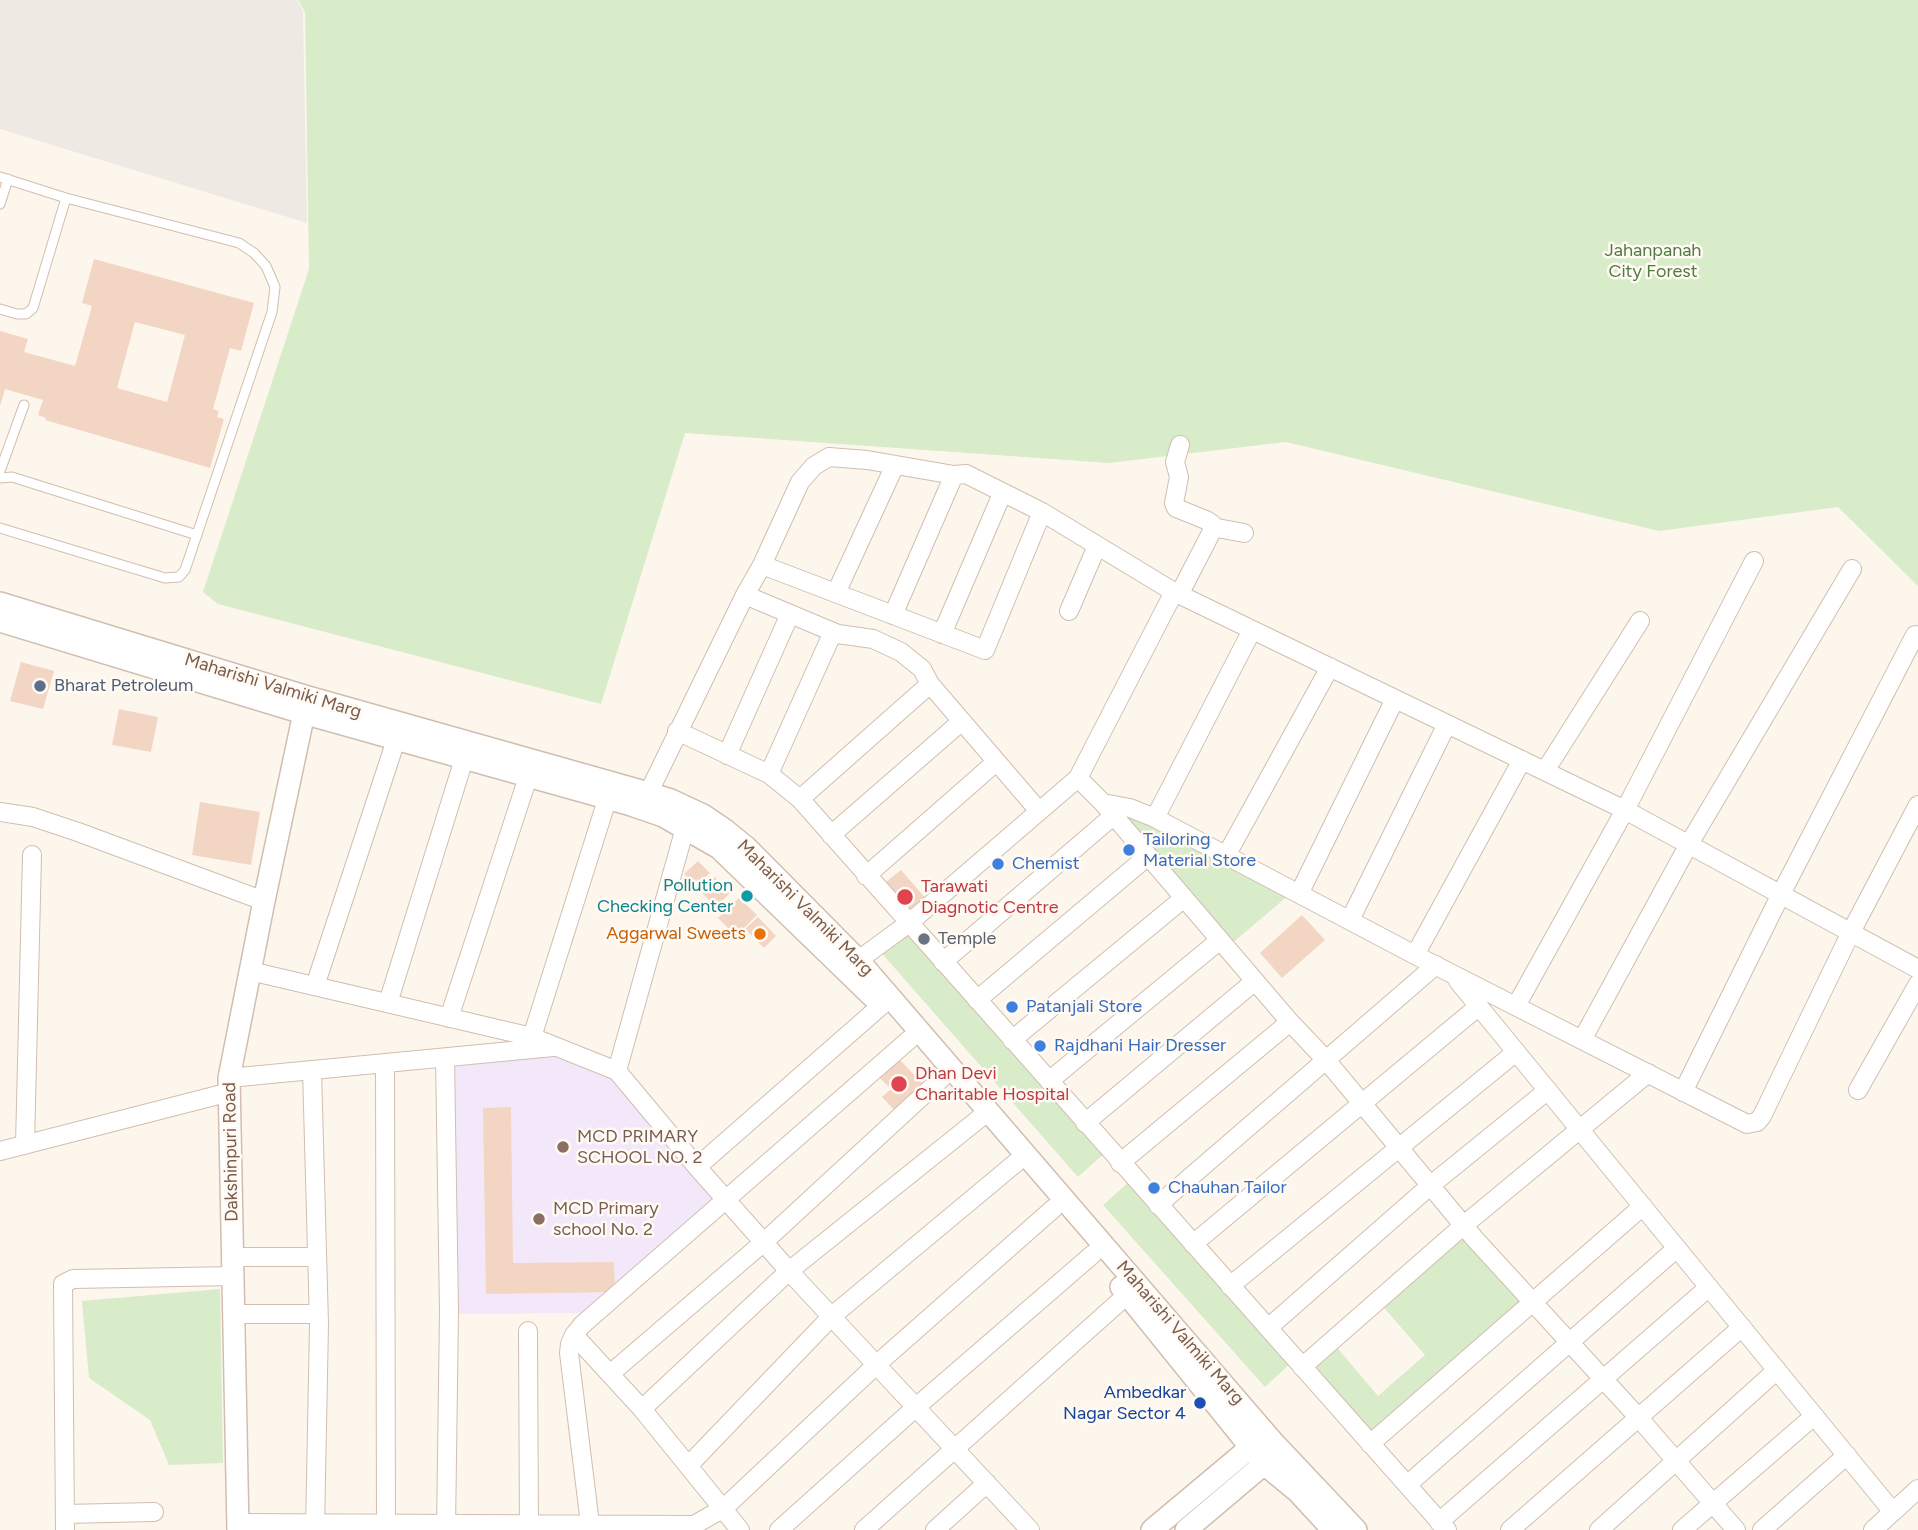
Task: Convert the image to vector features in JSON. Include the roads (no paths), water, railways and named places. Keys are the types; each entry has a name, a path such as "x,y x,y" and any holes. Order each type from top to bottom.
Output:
{"street":[{"path":"1180,445 1175,462 1179,477 1174,503 1176,508 1206,520 1212,527"},
{"path":"644,801 762,565 800,482 814,466 829,457 954,475 966,474 1042,512 1176,593 1625,810 1918,969"},
{"path":"835,593 895,465"},
{"path":"893,615 954,475"},
{"path":"942,634 1002,494"},
{"path":"762,565 985,650 1042,512"},
{"path":"1212,527 1244,533"},
{"path":"853,965 909,923 1078,778 1212,527"},
{"path":"1069,611 1097,546"},
{"path":"1516,1006 1625,810 1754,561"},
{"path":"1582,1040 1689,844 1852,569"},
{"path":"745,595 833,632 873,639 901,652 922,669 930,684 1039,811"},
{"name":"Maharishi Valmiki Marg","path":"0,603 306,705 396,740 607,800 644,801"},
{"path":"727,755 790,614"},
{"name":"Maharishi Valmiki Marg","path":"0,621 644,801 663,816 689,819 853,965 1273,1442 1356,1530"},
{"path":"1545,771 1640,621"},
{"path":"1156,818 1252,630"},
{"path":"769,774 833,632"},
{"path":"1683,1092 1781,894 1915,635"},
{"path":"1226,856 1330,667"},
{"path":"800,799 930,684"},
{"path":"1299,894 1395,699"},
{"name":"Dakshinpuri Road","path":"238,1526 230,1085 264,901 306,705"},
{"path":"831,835 962,720"},
{"path":"1350,920 1447,724"},
{"path":"677,731 769,774 800,799 1443,1526 1603,1379 1709,1287"},
{"path":"315,986 396,740"},
{"path":"387,1003 464,759"},
{"path":"1415,955 1522,760"},
{"path":"866,876 996,762"},
{"path":"449,1018 528,777"},
{"path":"1078,778 1326,1060 1464,1225 1737,1530"},
{"path":"532,1037 607,800"},
{"path":"943,962 1108,809 1130,807 1747,1124 1756,1122 1762,1116 1851,932 1918,805"},
{"path":"0,812 33,817 78,831 264,901"},
{"path":"617,1071 689,819"},
{"path":"25,1144 32,855"},
{"path":"977,1000 1148,856"},
{"path":"1013,1041 1184,898"},
{"path":"1049,1082 1220,940"},
{"path":"1158,1205 1436,965"},
{"path":"250,971 532,1037 617,1071 697,1167 789,1270 1030,1530"},
{"path":"1453,974 1893,1512"},
{"path":"1085,1123 1255,981"},
{"path":"1858,1090 1918,984"},
{"path":"697,1167 886,1002"},
{"name":"Maharishi Valmiki Marg","path":"886,1002 911,1039 1018,1161 1257,1455 1298,1492 1333,1530"},
{"path":"1193,1244 1479,1006"},
{"path":"1121,1163 1290,1022"},
{"path":"590,1524 569,1353 574,1335 911,1039"},
{"path":"0,1151 230,1085 312,1070 557,1047"},
{"path":"1230,1286 1516,1052"},
{"path":"445,1527 449,1311 446,1058"},
{"path":"385,1063 386,1526"},
{"path":"312,1070 318,1314 315,1526"},
{"path":"1303,1367 1464,1225 1647,1073"},
{"path":"610,1374 764,1242 943,1077"},
{"path":"1268,1328 1431,1185 1548,1090"},
{"path":"642,1409 789,1270 980,1118"},
{"path":"688,1466 832,1316 1018,1161"},
{"path":"1370,1444 1643,1206"},
{"path":"238,1526 528,1527 590,1524 613,1527 694,1528 724,1508 876,1365 1054,1208"},
{"path":"1407,1485 1677,1248"},
{"path":"779,1530 1093,1254"},
{"path":"154,1512 65,1522 63,1284 73,1279 233,1267 317,1257"},
{"path":"864,1530 1128,1294"},
{"path":"234,1314 318,1314"},
{"path":"1510,1530 1742,1327"},
{"path":"528,1331 528,1527"},
{"path":"574,1335 642,1409 740,1530"},
{"path":"1599,1530 1777,1370"},
{"path":"1682,1530 1814,1416"},
{"path":"1152,1530 1273,1442"},
{"path":"1186,1530 1257,1455"},
{"path":"1762,1530 1847,1455"},
{"path":"935,1530 987,1483"},
{"path":"1873,1530 1918,1489"}],"lane":[{"path":"0,204 4,178 66,198 240,243 266,266 275,287 272,312 197,536 185,570 179,577 171,579 0,528"},
{"path":"0,309 26,314 33,308 66,198"},
{"path":"0,471 24,405"},
{"path":"0,478 12,477 197,536"}],"place":[{"name":"Bharat Petroleum","path":"40,686"},
{"name":"Tailoring Material Store","path":"1129,850"},
{"name":"Chemist","path":"998,864"},
{"name":"Pollution Checking Center","path":"747,896"},
{"name":"Tarawati Diagnotic Centre","path":"905,897"},
{"name":"Aggarwal Sweets","path":"760,934"},
{"name":"Temple","path":"924,939"},
{"name":"Patanjali Store","path":"1012,1007"},
{"name":"Rajdhani Hair Dresser","path":"1040,1046"},
{"name":"Dhan Devi Charitable Hospital","path":"899,1084"},
{"name":"MCD PRIMARY SCHOOL NO. 2","path":"563,1147"},
{"name":"Chauhan Tailor","path":"1154,1188"},
{"name":"MCD Primary school No. 2","path":"539,1219"},
{"name":"Ambedkar Nagar Sector 4","path":"1200,1403"}],"park label":[{"name":"Jahanpanah City Forest","path":"1653,261"}]}
